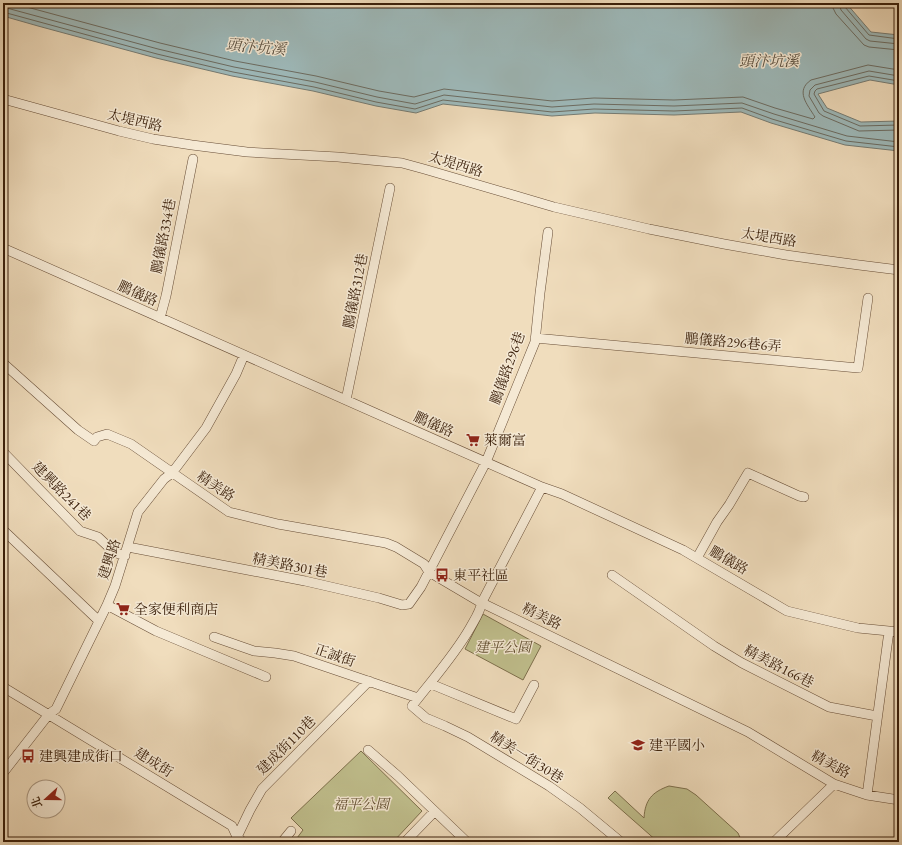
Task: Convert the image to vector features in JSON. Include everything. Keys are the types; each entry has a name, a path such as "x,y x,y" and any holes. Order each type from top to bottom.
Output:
{"street":[{"name":"太堤西路","path":"3,99 119,132 176,143 247,152 338,157 402,163 554,207 648,229 786,255 859,266 899,270"},
{"name":"鵬儀路334巷","path":"160,318 166,296 193,159"},
{"name":"鵬儀路312巷","path":"346,400 390,188"},
{"name":"鵬儀路296巷","path":"429,572 486,462 535,338 548,232"},
{"name":"鵬儀路","path":"3,248 542,487 562,494 697,558 787,611 858,628 899,632"},
{"name":"鵬儀路296巷6弄","path":"535,338 858,368 868,298"},
{"name":"建興路","path":"3,773 49,714 56,709 107,605 126,552 138,512 164,479 172,473 206,428 236,374 244,355"},
{"name":"精美路","path":"3,363 78,430 94,440 97,437 107,434 131,444 229,512 278,524 386,543 396,547 424,564 429,572 482,602 748,732 834,784 867,795 899,800"},
{"name":"建興路241巷","path":"3,452 80,531 98,537 114,552 126,552"},
{"path":"697,558 717,522 748,473 804,497"},
{"path":"415,702 431,684 462,642 481,610 482,602 542,487"},
{"path":"3,530 99,621"},
{"name":"精美路301巷","path":"126,552 290,578 402,605 409,604 429,572"},
{"name":"精美路166巷","path":"612,575 720,650 742,663 829,707 877,716"},
{"name":"正誠街","path":"107,605 156,631 238,655 254,651 294,656 369,681 415,702"},
{"path":"867,795 889,631"},
{"name":"正誠街","path":"214,637 266,677"},
{"name":"建成街110巷","path":"240,840 250,810 262,788 369,681"},
{"path":"431,684 516,719 534,685"},
{"name":"建成街","path":"3,687 232,826 240,840"},
{"name":"精美一街30巷","path":"415,702 417,712 426,718 468,737 548,786 580,808 621,842"},
{"path":"368,750 398,776 467,842"},
{"path":"774,842 834,784"},
{"path":"405,842 434,812"},
{"path":"282,842 291,831"}],"green space":[{"name":"建平公園","path":"483,614 541,646 523,680 465,649"},
{"name":"福平公園","path":"361,751 422,811 393,842 294,842 303,830 291,818"},
{"path":"669,786 687,789 696,795 738,833 742,842 658,842 608,798 615,791 644,818 646,806 650,798 658,791"}],"water":[{"name":"頭汴坑溪","path":"3,3 846,3 871,32 899,35 899,85 870,80 818,94 827,108 861,122 899,121 899,151 845,145 771,123 741,112 674,115 595,113 552,116 443,104 416,113 376,106 313,91 232,76 156,58 3,16"}],"place":[{"name":"萊爾富","path":"473,440"},
{"name":"東平社區","path":"442,575"},
{"name":"全家便利商店","path":"123,609"},
{"name":"建平國小","path":"638,745"},
{"name":"建興建成街口","path":"28,756"}]}
